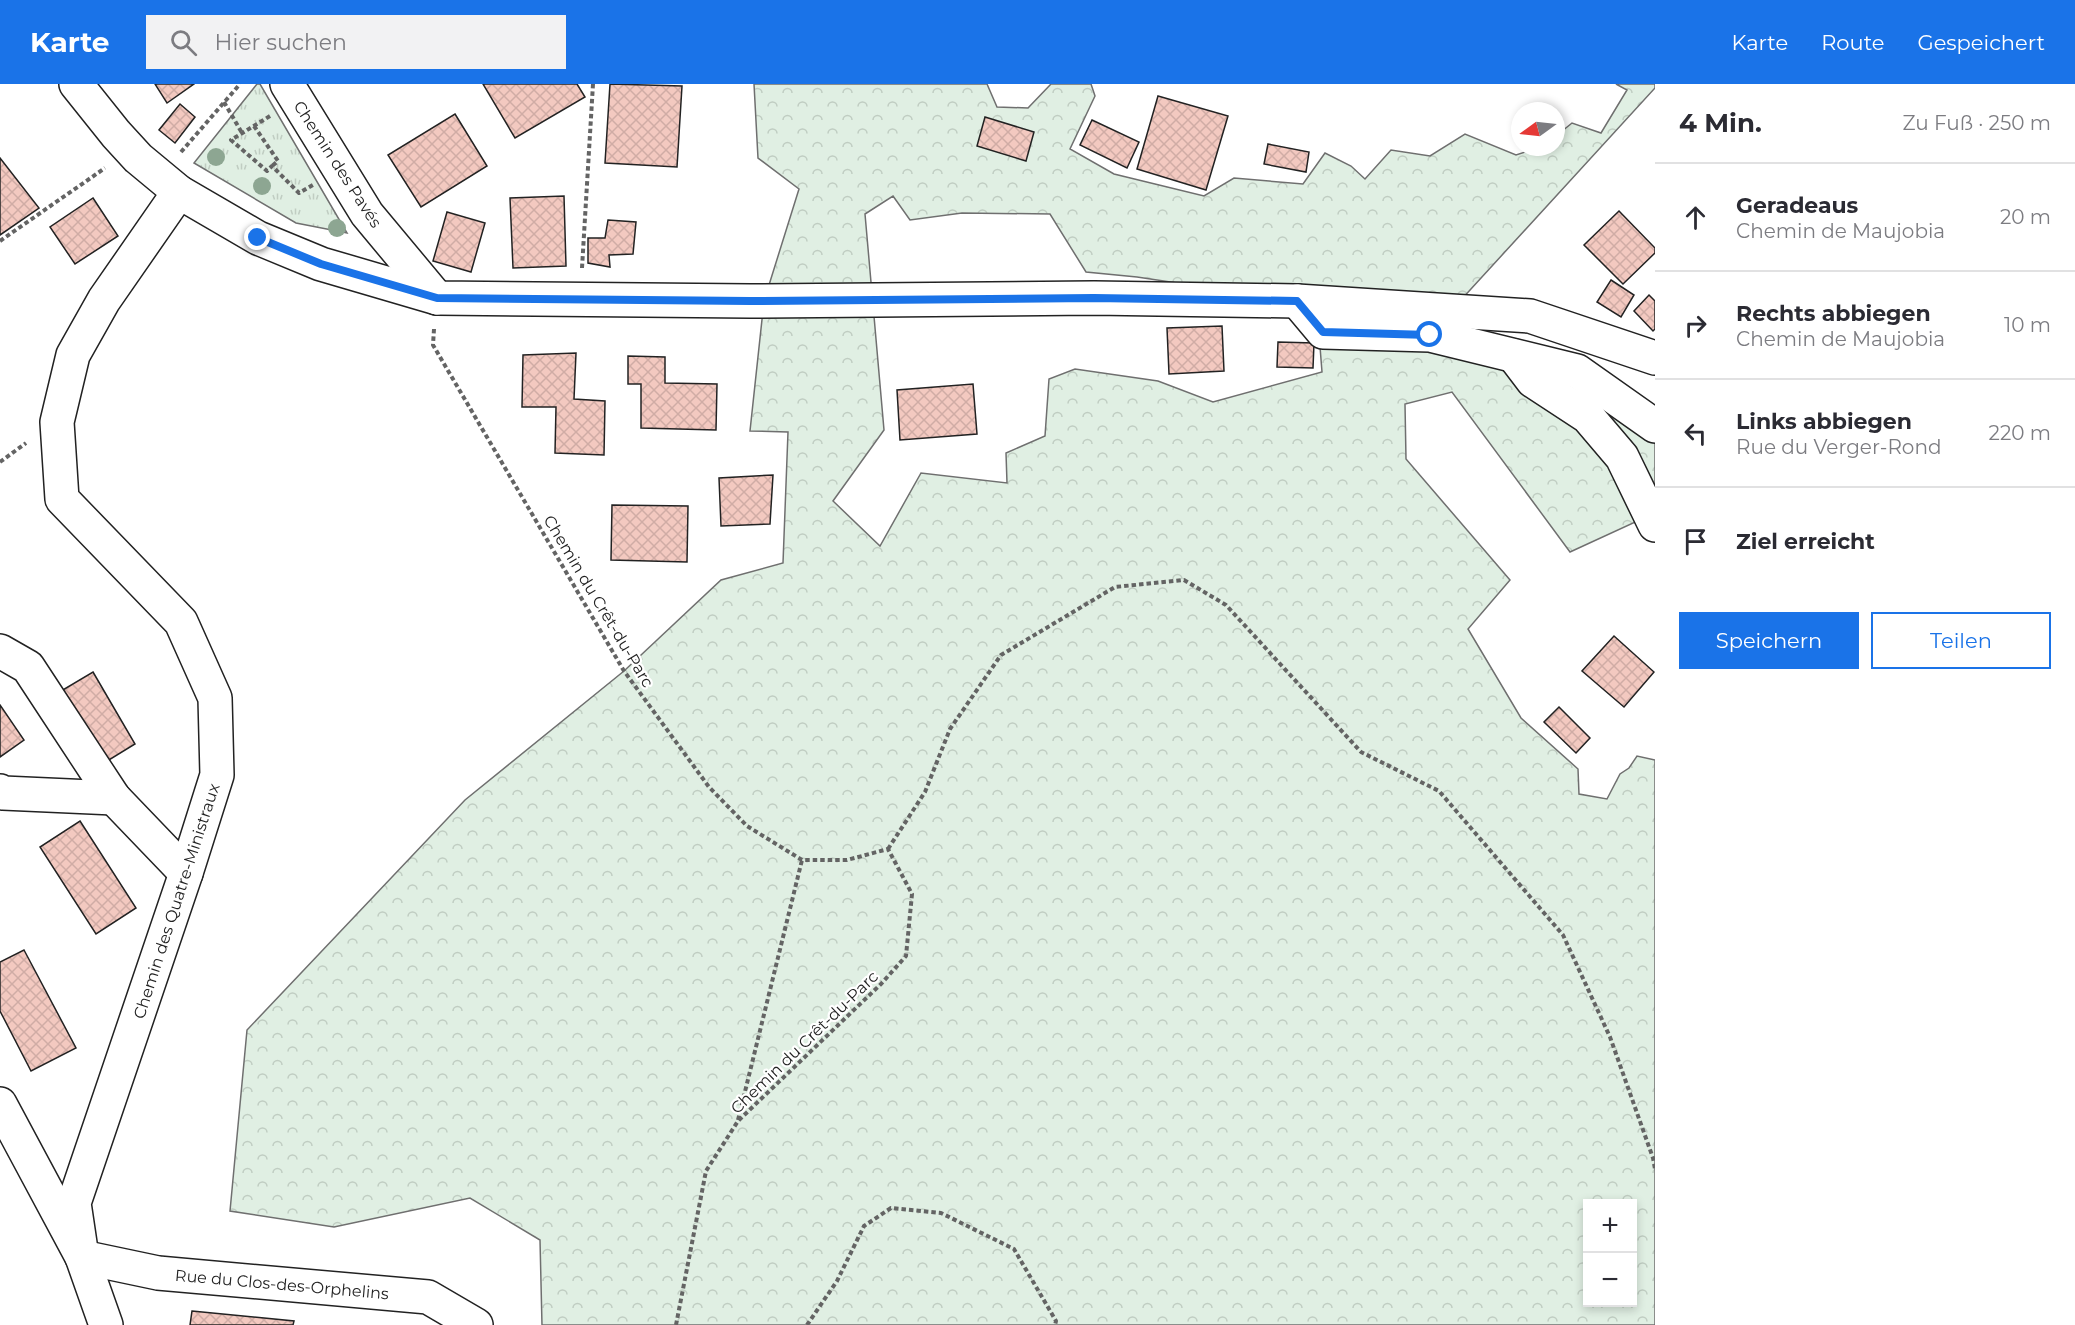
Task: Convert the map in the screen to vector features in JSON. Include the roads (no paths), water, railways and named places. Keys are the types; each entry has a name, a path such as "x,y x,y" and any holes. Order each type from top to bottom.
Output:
{"street":[{"path":"76,84 131,151 179,192 258,238 321,264 437,298 872,301 1094,298 1297,301 1530,316 1655,358"},
{"name":"Chemin des Pavés","path":"292,91 367,214 437,298"},
{"name":"Chemin des Quatre-Ministraux","path":"106,1325 82,1257 74,1203 217,775 215,698 181,622 62,499 57,422 73,355 104,300 179,192"},
{"path":"1297,301 1323,332 1430,335 1577,372 1655,426"},
{"path":"1514,356 1533,381 1588,417 1622,457 1655,525"},
{"path":"0,651 28,667 114,798 186,873"},
{"path":"0,791 3,793 114,798"},
{"path":"0,1104 82,1257"},
{"name":"Rue du Clos-des-Orphelins","path":"82,1257 158,1272 428,1297 476,1325"}]}
